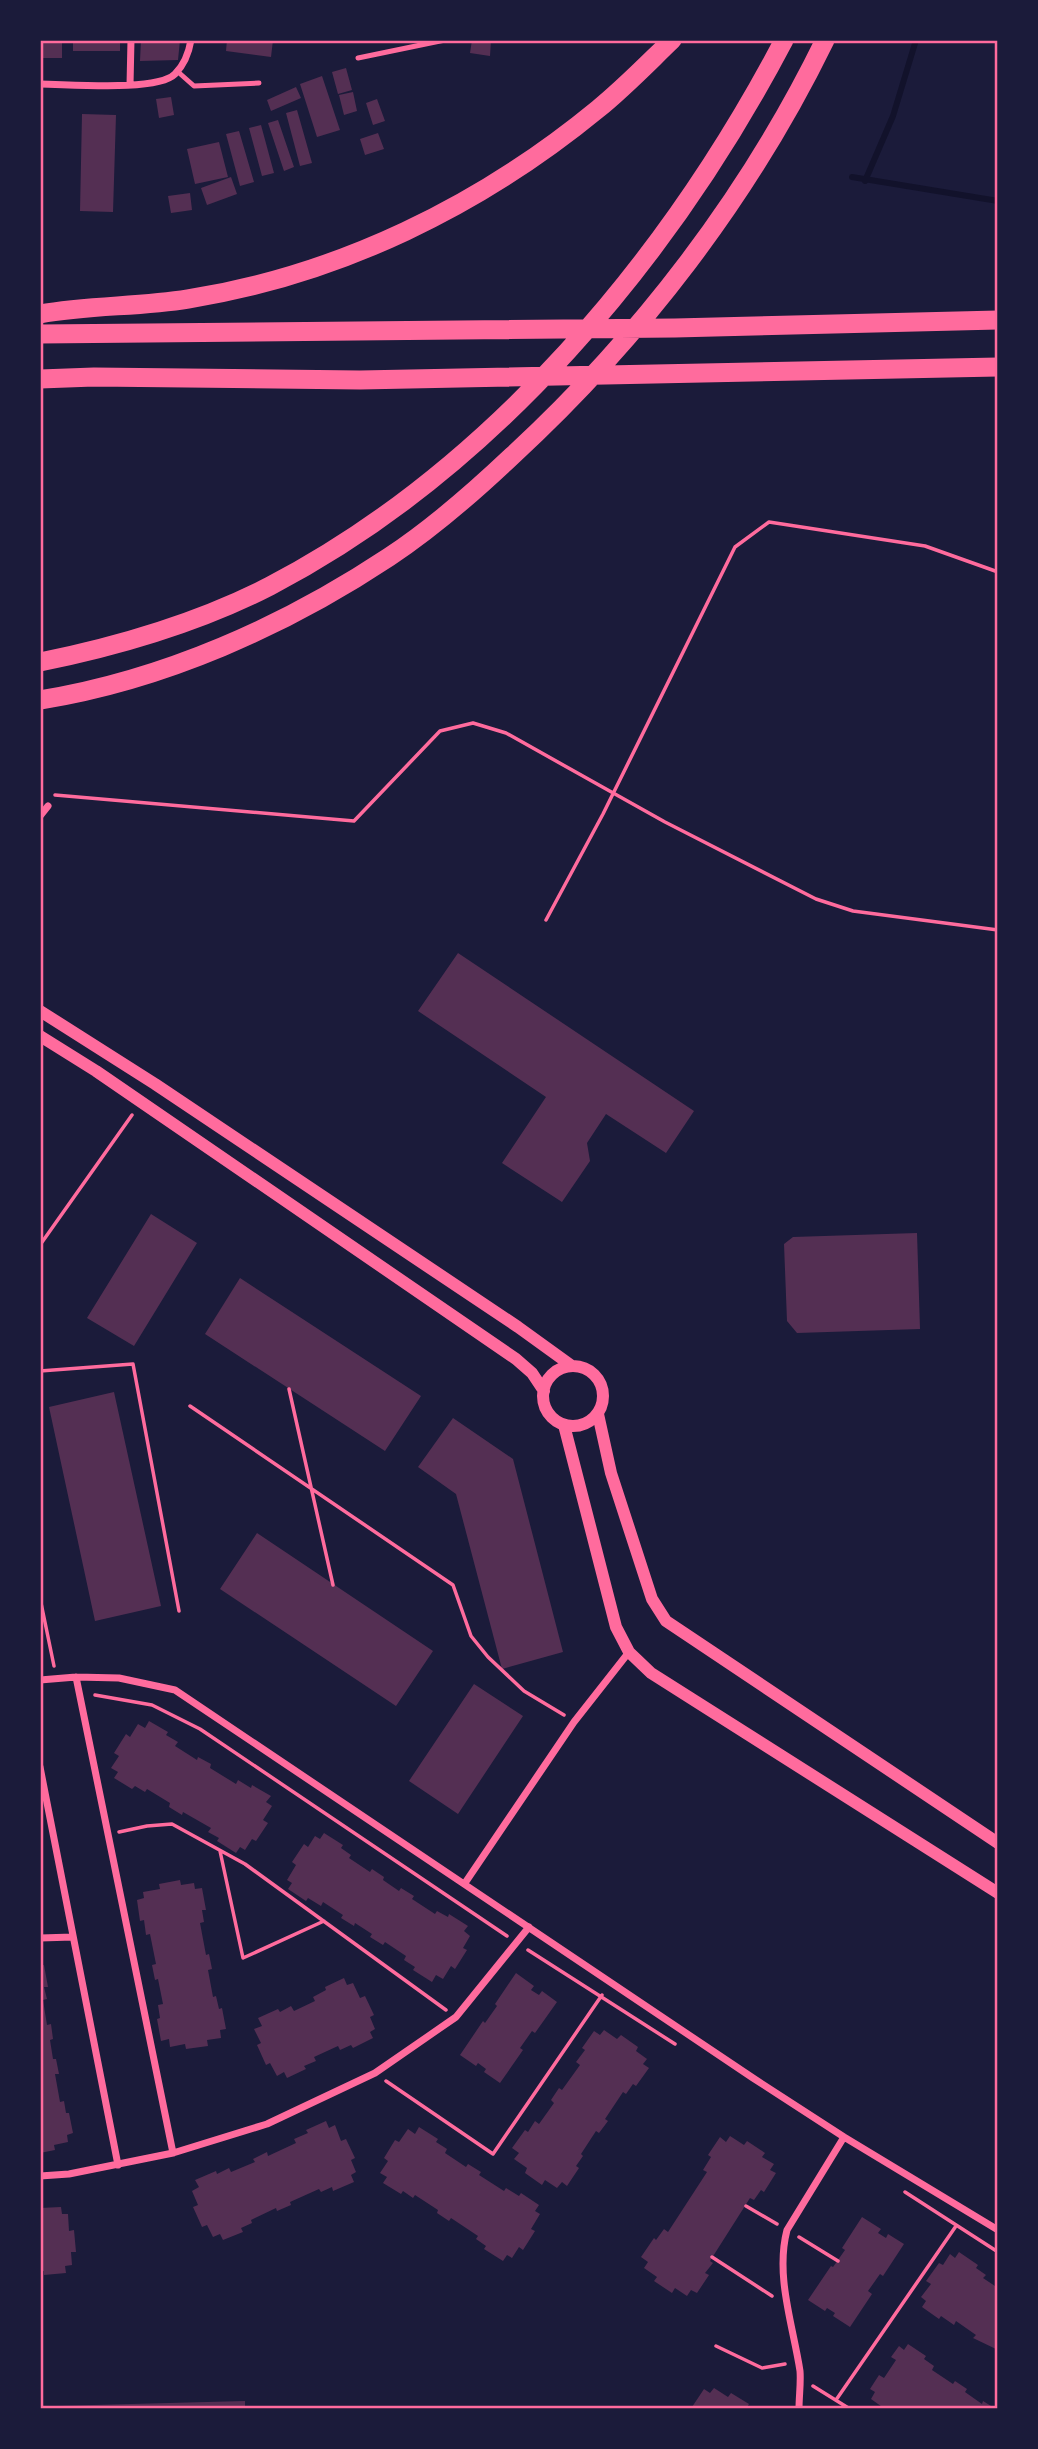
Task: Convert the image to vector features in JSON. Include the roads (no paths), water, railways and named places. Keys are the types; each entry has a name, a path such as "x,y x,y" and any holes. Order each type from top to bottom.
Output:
{"highway":[{"path":"40,314 66,309 187,299 279,280 349,256 417,227 516,171 599,108 672,40"},
{"path":"40,662 86,653 134,639 268,587 339,545 408,498 480,438 578,338 696,190 754,97 784,40"},
{"path":"40,700 117,683 183,662 243,637 314,603 391,556 441,519 572,399 644,317 722,217 805,82 825,40"},
{"path":"40,334 675,328 998,320"},
{"path":"40,379 94,377 360,380 998,367"},
{"path":"40,391 94,377"}],"street":[{"path":"130,85 131,40"},
{"path":"40,84 146,85 174,76 188,53 191,40"},
{"path":"40,816 48,806"},
{"path":"40,1011 155,1083 572,1366"},
{"path":"40,1036 142,1102 516,1359 532,1373 544,1391"},
{"path":"572,1366 583,1367 592,1373 600,1381 603,1392 603,1404 598,1414 589,1422 577,1426 564,1425 553,1419 545,1409 543,1397 545,1384 551,1375 561,1368 572,1366"},
{"path":"598,1414 611,1473 652,1599 666,1621 998,1843"},
{"path":"564,1425 616,1627 629,1652 651,1673 998,1894"},
{"path":"466,1883 574,1722 629,1652"},
{"path":"76,1677 173,2153"},
{"path":"40,1681 76,1677 119,1678 175,1690 844,2137 998,2230"},
{"path":"40,1767 118,2165"},
{"path":"40,2176 69,2174 173,2153 267,2124 375,2073 456,2017 529,1927"},
{"path":"40,1938 74,1937"},
{"path":"799,2409 800,2377 782,2269 783,2246 787,2231 844,2137"}],"lane":[{"path":"358,58 445,40"},
{"path":"177,71 194,86 259,83"}],"waterway":[{"path":"865,181 893,116 916,40"},
{"path":"852,177 998,201"}]}
